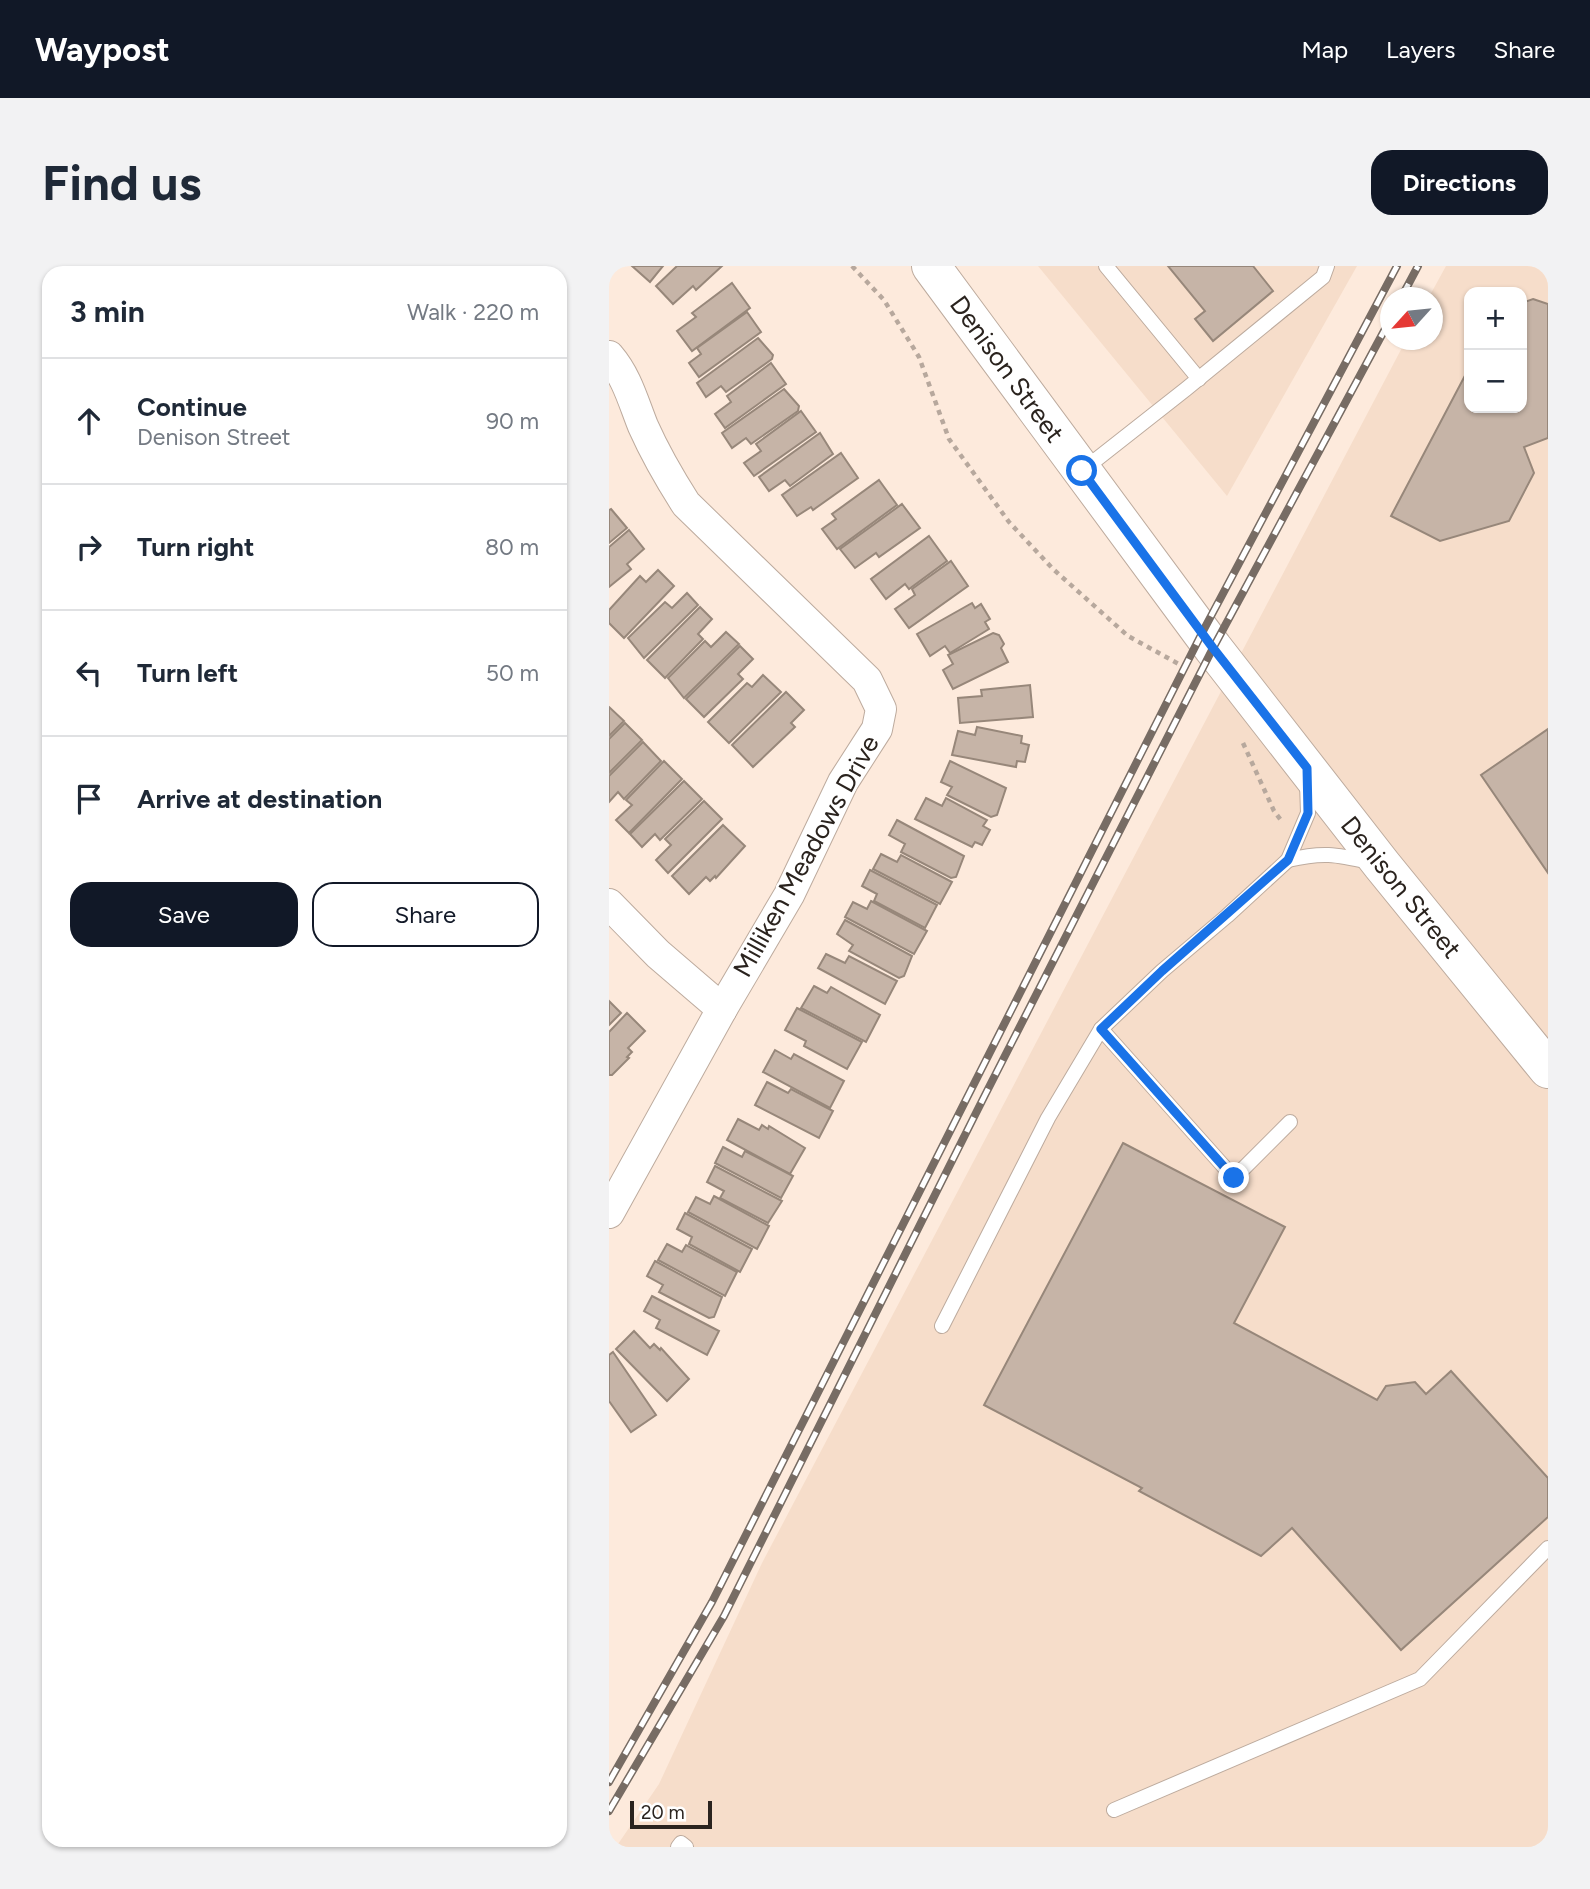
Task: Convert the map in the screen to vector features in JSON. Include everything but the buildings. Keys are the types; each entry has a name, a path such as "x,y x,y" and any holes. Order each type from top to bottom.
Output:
{"main road":[{"name":"Denison Street","path":"930,266 1213,648 1382,865 1548,1069"}],"street":[{"name":"Milliken Meadows Drive","path":"609,356 633,393 648,436 664,469 686,504 867,680 881,709 877,729 843,782 789,895 722,1009 609,1213"},
{"path":"609,904 658,954 722,1009"}],"lane":[{"path":"1106,266 1199,379"},
{"path":"1082,471 1323,277 1327,266"},
{"path":"942,1326 1048,1118 1101,1029 1162,971 1288,860 1308,813 1307,768"},
{"path":"1288,860 1316,854 1336,855 1382,865"},
{"path":"1101,1029 1234,1178 1290,1122"},
{"path":"1114,1810 1420,1679 1548,1548"},
{"path":"678,1847 681,1843 686,1847"}],"path":[{"path":"852,266 891,311 919,357 949,439 1009,522 1053,569 1128,636 1193,673"},
{"path":"1240,736 1274,811 1296,841"}],"shaded area":[{"path":"1038,266 1357,266 1227,496"},
{"path":"1446,266 1548,266 1548,1847 616,1847 659,1784 762,1563 1401,350 1443,350 1443,287 1434,287"}],"railway":[{"path":"609,1782 712,1602 1202,633 1397,266"},
{"path":"1407,287 1418,266"},
{"path":"609,1811 724,1616 1213,648 1380,338"}],"route":[{"path":"1082,471 1213,648 1307,768 1308,813 1288,860 1162,971 1101,1029 1234,1178"}]}
